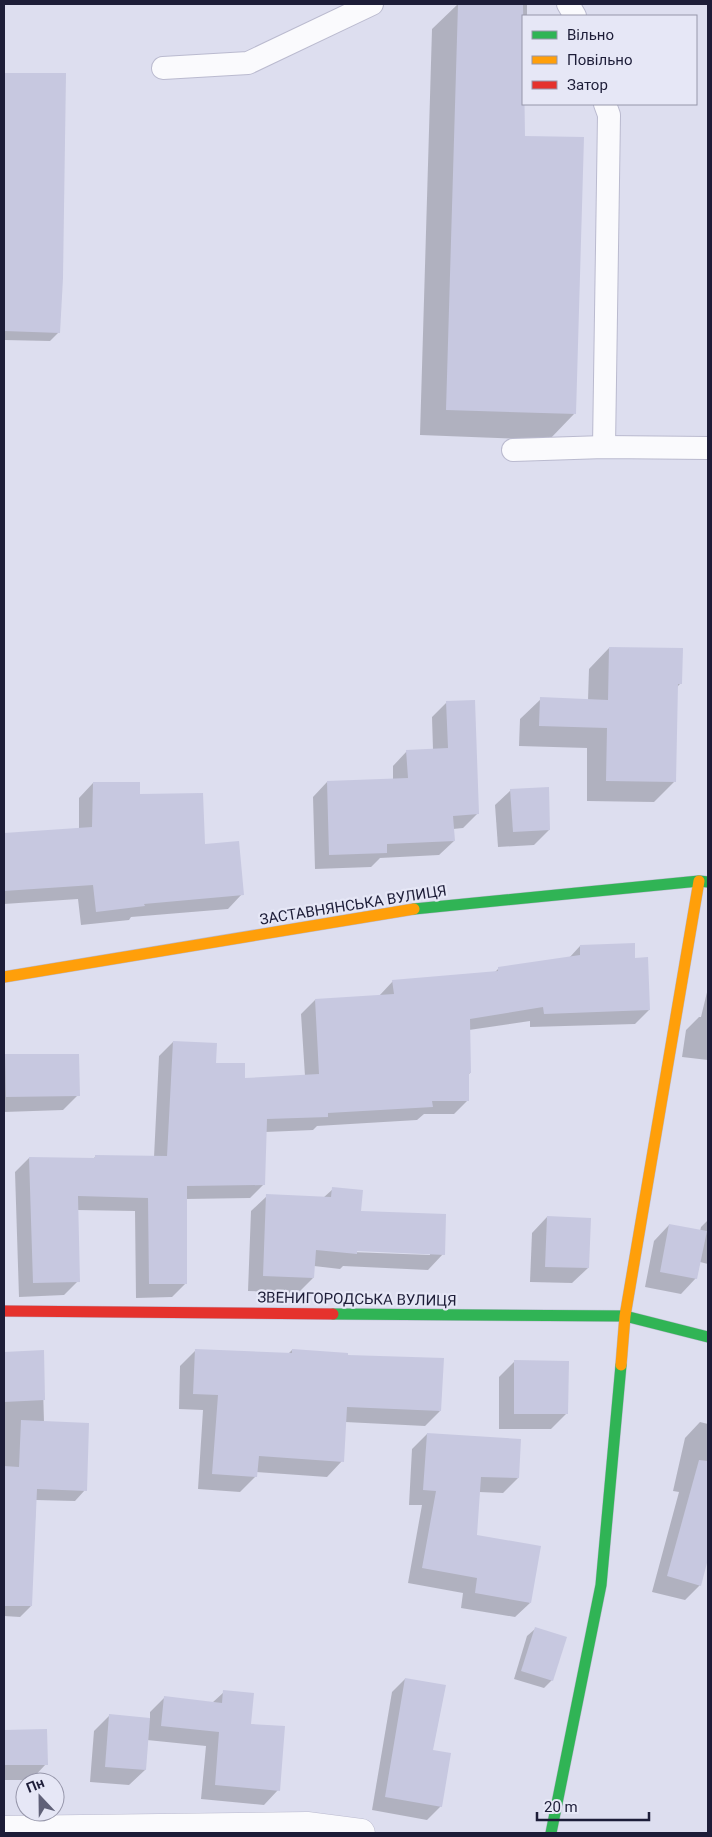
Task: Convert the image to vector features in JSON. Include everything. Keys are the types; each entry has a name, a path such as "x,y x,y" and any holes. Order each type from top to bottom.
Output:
{"street":[{"name":"ЗАСТАВНЯНСЬКА ВУЛИЦЯ","path":"4,977 412,909 704,881"},
{"path":"551,1833 601,1585 625,1316 704,881"},
{"name":"ЗВЕНИГОРОДСЬКА ВУЛИЦЯ","path":"4,1311 625,1316 708,1337"},
{"path":"4,1830 307,1826 361,1833"}],"lane":[{"path":"163,68 248,63 372,4"},
{"path":"568,4 574,15"},
{"path":"604,447 609,115 605,105"},
{"path":"513,450 604,447 708,448"}],"building":[{"path":"458,4 523,4 522,105 525,105 525,136 584,137 576,414 446,410"},
{"path":"4,73 66,73 63,278 60,333 4,331"},
{"path":"609,647 683,648 682,684 678,684 676,782 606,781 607,728 539,726 540,697 608,700"},
{"path":"475,700 479,814 453,816 455,841 387,844 387,853 329,855 327,781 408,778 406,750 448,748 446,701"},
{"path":"93,782 140,782 140,794 203,793 205,844 239,841 244,895 144,904 145,906 96,912 93,885 4,891 4,833 92,827"},
{"path":"549,787 550,830 513,832 510,789"},
{"path":"635,943 635,958 648,957 650,1010 544,1014 543,1007 470,1019 471,1073 469,1073 469,1101 432,1101 433,1107 328,1113 328,1117 267,1119 265,1185 187,1186 187,1284 149,1284 148,1198 78,1196 80,1282 33,1283 29,1157 95,1158 95,1155 167,1156 173,1041 217,1043 216,1063 245,1063 245,1078 319,1074 315,999 394,994 392,980 498,971 498,967 580,955 580,945"},
{"path":"5,1054 79,1054 80,1096 6,1097"},
{"path":"332,1187 363,1190 361,1211 446,1214 445,1255 357,1251 357,1254 316,1250 314,1278 263,1276 266,1194 331,1197"},
{"path":"547,1216 591,1218 589,1268 545,1267"},
{"path":"669,1224 707,1231 697,1279 660,1272"},
{"path":"195,1349 292,1353 292,1349 348,1353 348,1355 444,1358 441,1411 347,1407 344,1462 259,1456 257,1477 212,1474 218,1395 193,1394"},
{"path":"44,1350 45,1400 4,1402 4,1352"},
{"path":"514,1360 569,1361 568,1414 514,1414"},
{"path":"21,1420 89,1423 87,1491 37,1489 32,1606 4,1606 4,1466 19,1467"},
{"path":"427,1433 521,1439 519,1478 481,1477 477,1535 541,1546 531,1603 475,1593 477,1578 422,1568 436,1491 423,1490"},
{"path":"699,1460 708,1461 708,1559 701,1586 667,1576"},
{"path":"535,1627 567,1637 553,1681 521,1671"},
{"path":"405,1678 446,1685 433,1750 451,1753 442,1807 385,1797"},
{"path":"223,1690 254,1693 251,1724 285,1726 280,1791 215,1785 219,1732 161,1726 164,1696 222,1703"},
{"path":"109,1714 150,1718 146,1770 105,1767"},
{"path":"47,1729 48,1765 4,1765 4,1730"}],"traffic: fast":[{"path":"414,909 699,881 708,882"},
{"path":"333,1314 625,1316 708,1337"},
{"path":"551,1833 601,1585 621,1365"}],"traffic: slow":[{"path":"621,1365 625,1316 699,881"},
{"path":"4,977 414,909"}],"traffic: jam":[{"path":"4,1311 333,1314"}]}
